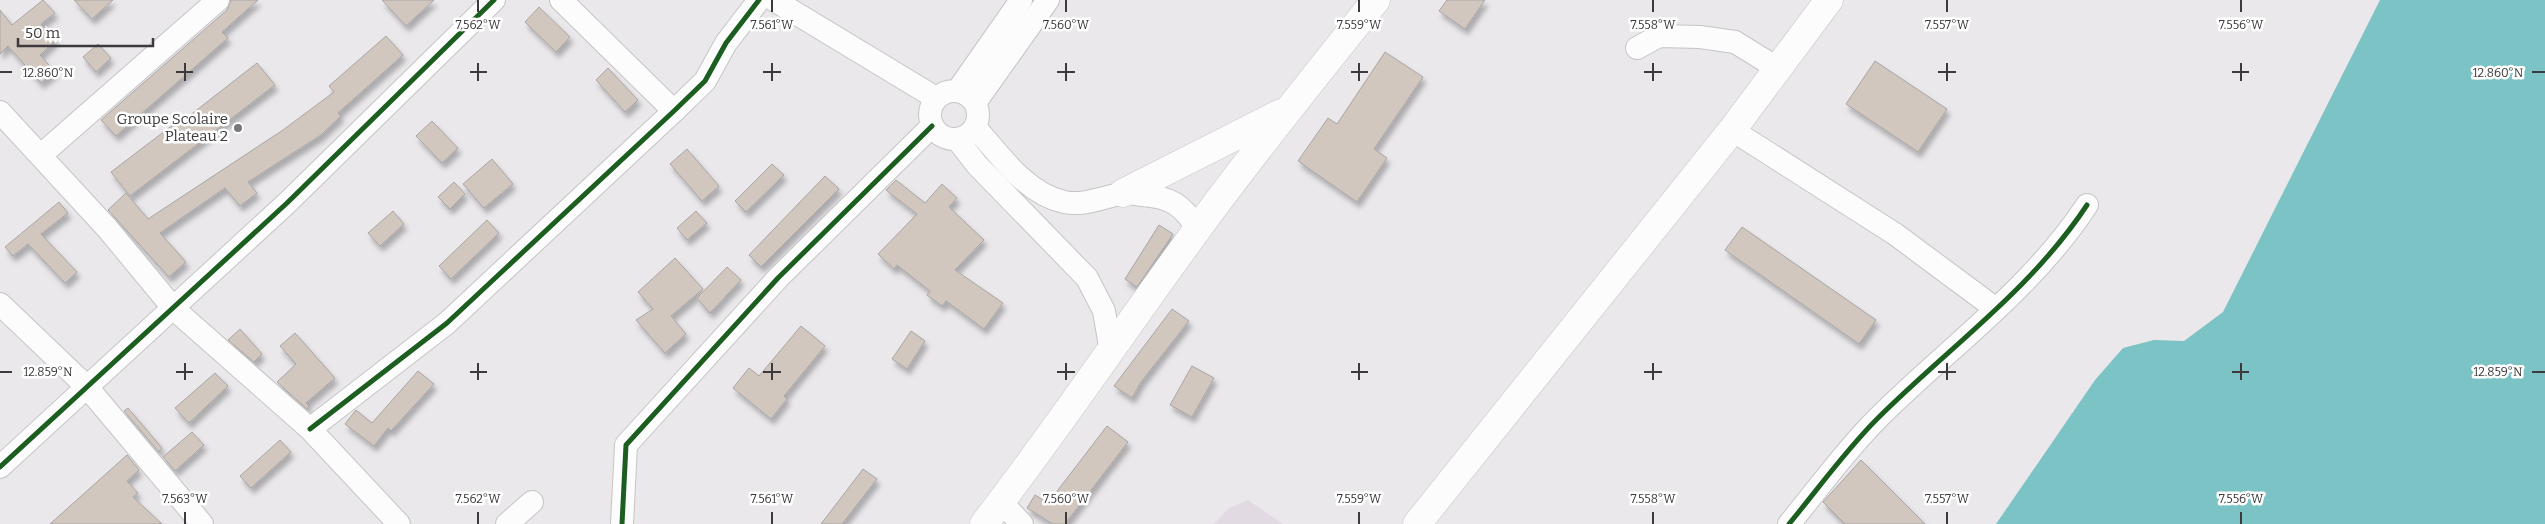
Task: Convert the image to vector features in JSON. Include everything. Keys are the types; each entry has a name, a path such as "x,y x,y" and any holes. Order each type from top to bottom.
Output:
{"main road":[{"path":"984,524 1111,352 1198,228 1287,110 1376,0"},
{"path":"1417,524 1732,130 1829,0"},
{"path":"1123,193 1287,110"}],"street":[{"path":"41,155 218,0"},
{"path":"0,467 174,309 287,203 494,0"},
{"path":"561,0 674,111"},
{"path":"310,429 447,323 674,111 704,81 726,43 759,0"},
{"path":"774,0 936,98"},
{"path":"967,97 1021,0"},
{"path":"967,97 1048,0"},
{"path":"1637,48 1658,36 1700,37 1735,42 1778,68"},
{"path":"942,93 967,97 978,111 975,127 970,133 956,139 946,138 938,134 932,126 929,116 930,106 936,98 942,93"},
{"path":"0,112 141,267 174,309 310,429 399,524"},
{"path":"622,524 626,445 778,278 932,126"},
{"path":"975,127 1011,168 1040,191 1063,202 1085,203 1123,193 1157,196 1173,201 1184,210 1198,228"},
{"path":"1732,130 1895,234 1996,309"},
{"path":"956,139 977,165 1087,278 1104,311 1111,352"},
{"path":"1789,524 1876,420 2025,283 2074,225 2087,206"},
{"path":"0,304 86,388 202,524"},
{"path":"507,524 532,502"},
{"path":"1001,502 1022,524"}],"shaded area":[{"path":"1248,500 1283,524 1214,524 1229,508"}],"water":[{"path":"2380,0 2545,0 2545,524 1996,524 2095,380 2123,348 2154,340 2184,341 2223,312"}],"building":[{"path":"43,0 55,13 41,24 56,40 40,55 55,72 41,83 8,46 0,54 0,10 12,25"},
{"path":"74,0 113,0 92,19"},
{"path":"231,0 258,0 222,32 228,38 116,136 101,120 227,10"},
{"path":"382,0 434,0 406,26"},
{"path":"1447,0 1485,0 1465,29 1439,11"},
{"path":"539,7 570,37 556,52 525,22"},
{"path":"386,36 403,55 338,113 341,116 321,135 248,182 257,193 240,206 225,188 160,233 186,262 169,277 108,210 126,193 148,219 283,130 334,92 329,86"},
{"path":"98,44 111,58 96,72 83,57"},
{"path":"1385,52 1423,77 1374,149 1387,158 1357,202 1298,161 1328,118 1337,124"},
{"path":"1875,61 1947,109 1918,152 1846,104"},
{"path":"257,63 275,85 130,196 111,172 178,121 180,123"},
{"path":"608,68 638,100 625,112 596,80"},
{"path":"432,121 458,148 442,163 416,136"},
{"path":"687,149 719,186 702,201 670,164"},
{"path":"492,159 513,184 484,208 463,184"},
{"path":"772,164 784,175 746,212 735,201"},
{"path":"825,176 839,189 761,267 749,255"},
{"path":"896,180 925,203 942,184 957,198 949,207 984,240 955,270 1003,303 984,329 946,301 942,306 927,295 930,291 897,265 894,269 878,254 917,214 886,190"},
{"path":"454,182 465,194 450,209 438,197"},
{"path":"59,202 68,213 41,234 77,272 65,283 28,244 13,256 5,247"},
{"path":"393,211 404,224 380,246 368,233"},
{"path":"696,211 707,223 687,240 677,228"},
{"path":"487,220 499,233 451,279 439,266"},
{"path":"1159,225 1173,234 1137,287 1125,279"},
{"path":"1742,227 1876,320 1859,344 1725,250"},
{"path":"675,258 703,289 671,316 686,334 665,353 636,320 653,309 638,292"},
{"path":"727,267 741,280 710,313 697,298"},
{"path":"1172,309 1189,321 1141,382 1132,398 1114,386"},
{"path":"801,326 825,346 784,396 787,399 771,419 733,388 749,368 759,376"},
{"path":"240,329 262,354 254,362 228,340"},
{"path":"911,331 925,341 907,369 892,359"},
{"path":"295,333 335,378 306,403 309,406 307,409 277,382 296,364 280,346"},
{"path":"1192,366 1214,378 1192,417 1170,405"},
{"path":"418,371 434,384 391,431 388,428 374,446 345,424 356,410 372,423"},
{"path":"215,373 228,386 189,423 175,408"},
{"path":"128,408 162,448 159,452 124,411"},
{"path":"1107,426 1128,442 1065,524 1053,524 1027,508 1035,495 1048,503"},
{"path":"192,432 204,445 175,471 163,457"},
{"path":"280,440 291,452 251,488 240,476"},
{"path":"127,455 139,470 127,481 138,493 133,497 162,524 50,524"},
{"path":"1861,460 1925,524 1845,524 1823,502"},
{"path":"863,469 877,479 842,524 821,524"}],"cycle path":[{"path":"0,467 287,203 494,0"},
{"path":"310,429 447,323 674,111 705,81 726,43 759,0"},
{"path":"622,524 626,445 778,278 932,126"},
{"path":"1789,524 1865,431 2015,291 2065,236 2087,205"}],"place":[{"name":"Groupe Scolaire Plateau 2","path":"238,128"}]}
